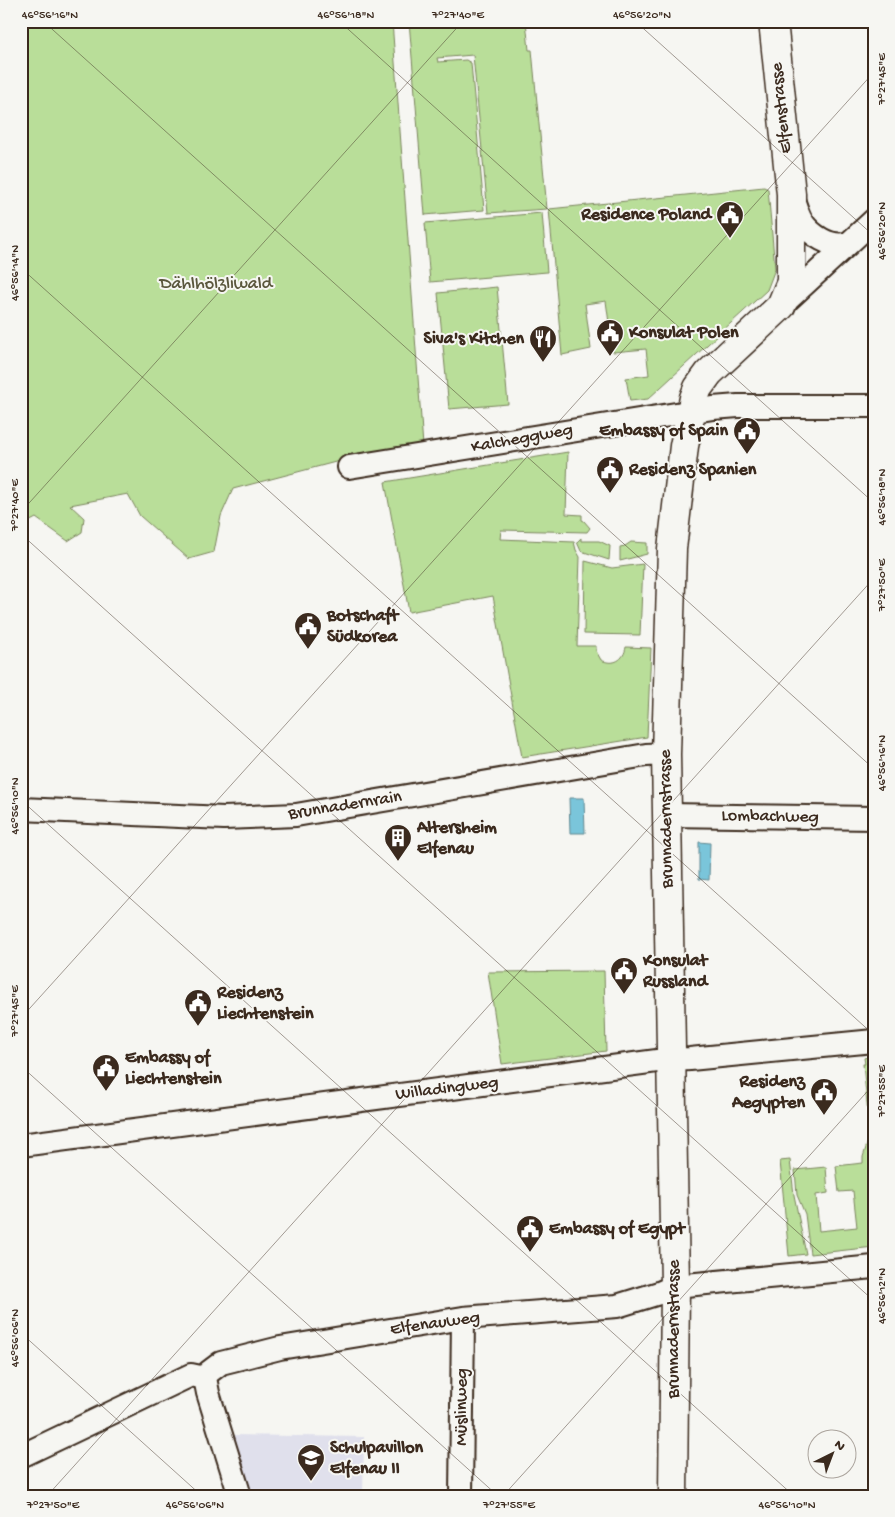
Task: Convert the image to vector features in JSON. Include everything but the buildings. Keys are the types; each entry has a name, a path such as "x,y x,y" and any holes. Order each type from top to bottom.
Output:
{"street":[{"name":"Elfenstrasse","path":"774,21 791,194 790,237 792,275 789,288 781,306"},
{"name":"Elfenstrasse","path":"791,194 801,220 814,234 836,244 849,243"},
{"name":"Brunnadernstrasse","path":"673,1496 675,1286 666,754 672,548 684,446 690,411 698,388 708,373 874,220"},
{"name":"Kalcheggweg","path":"349,467 690,411 738,406 874,406"},
{"name":"Brunnadernrain","path":"21,809 224,818 296,815 646,755 666,754"},
{"name":"Lombachweg","path":"667,815 874,818"},
{"name":"Willadingweg","path":"21,1144 672,1060 874,1041"},
{"name":"Elfenauweg","path":"206,1378 215,1366 221,1363 280,1348 462,1318 617,1306 675,1286 874,1267"},
{"name":"Müslinweg","path":"461,1496 462,1318"},
{"path":"21,1456 191,1375 206,1378 208,1393 240,1496"}],"shaded area":[{"path":"233,1435 364,1437 363,1496 251,1496"}],"green space":[{"name":"Dählhölzliwald","path":"21,21 392,21 423,446 347,459 233,489 221,516 214,552 189,559 140,516 128,494 70,505 84,518 82,532 68,541 36,518 21,526"},
{"path":"409,21 526,21 529,50 532,50 547,209 488,213 473,55 437,58 438,62 466,60 471,63 484,210 425,215"},
{"path":"764,187 768,189 775,269 767,290 648,399 630,401 626,378 649,375 646,349 613,352 606,301 585,304 591,349 562,355 549,209"},
{"path":"542,213 547,272 430,282 425,223"},
{"path":"497,287 508,404 449,409 438,293"},
{"path":"568,452 566,514 582,515 582,520 590,528 587,532 501,530 500,539 574,542 580,557 577,646 596,646 596,651 601,660 606,662 618,661 625,652 626,647 651,648 647,737 522,757 493,596 409,612 385,482"},
{"path":"581,538 581,541 599,541 610,546 609,560 581,551 577,542"},
{"path":"631,542 647,543 647,554 620,561 620,547"},
{"path":"585,561 612,568 643,564 640,635 584,634"},
{"path":"604,971 606,1051 502,1064 488,972"},
{"path":"867,1057 874,1109 874,1184 871,1187 874,1210 874,1247 810,1254 805,1214 797,1195 795,1170 826,1167 828,1193 816,1195 819,1231 857,1227 853,1191 839,1192 836,1166 863,1163 870,1135 863,1064 865,1064 864,1058"},
{"path":"790,1160 794,1195 806,1254 789,1256 780,1161"}],"water":[{"path":"569,798 584,798 585,833 570,833"},
{"path":"699,842 710,843 709,880 699,879"}],"place":[{"name":"Residence Poland","path":"730,239"},
{"name":"Konsulat Polen","path":"610,357"},
{"name":"Siva's Kitchen","path":"543,363"},
{"name":"Embassy of Spain","path":"747,455"},
{"name":"Residenz Spanien","path":"610,494"},
{"name":"Botschaft Südkorea","path":"308,650"},
{"name":"Altersheim Elfenau","path":"398,862"},
{"name":"Konsulat Russland","path":"624,995"},
{"name":"Residenz Liechtenstein","path":"198,1027"},
{"name":"Embassy of Liechtenstein","path":"106,1092"},
{"name":"Residenz Aegypten","path":"824,1116"},
{"name":"Embassy of Egypt","path":"530,1253"},
{"name":"Schulpavillon Elfenau II","path":"311,1482"}]}
